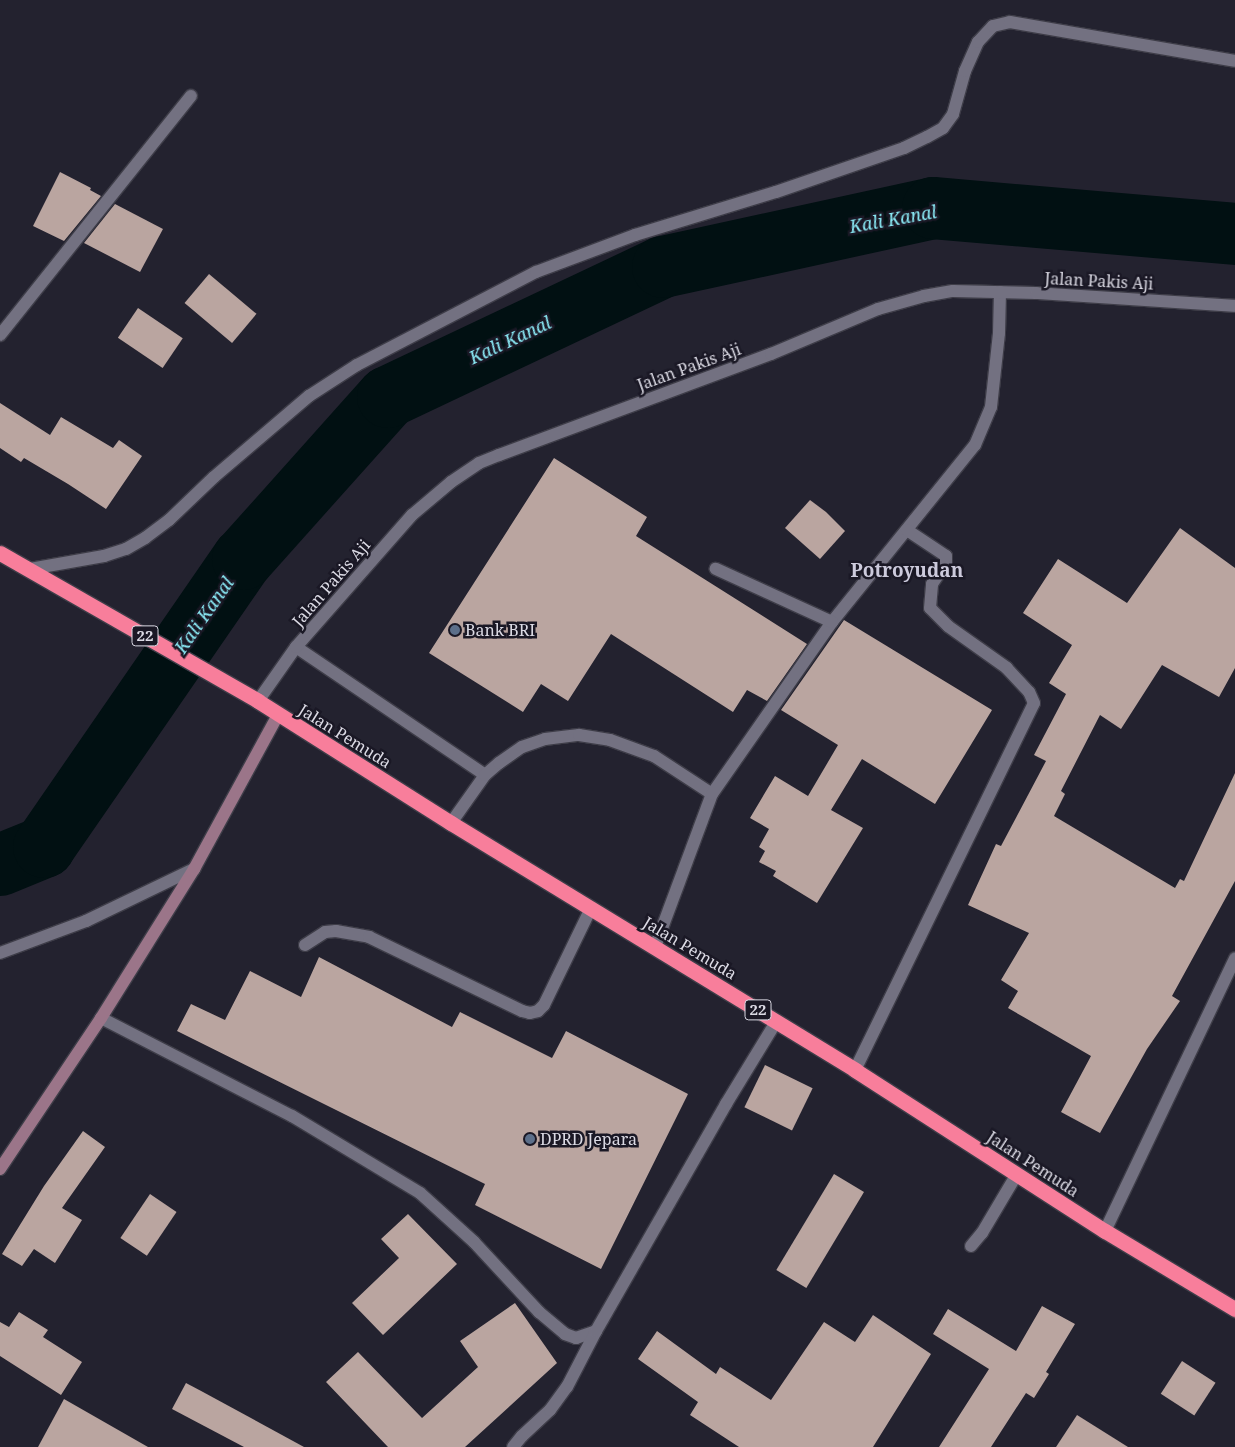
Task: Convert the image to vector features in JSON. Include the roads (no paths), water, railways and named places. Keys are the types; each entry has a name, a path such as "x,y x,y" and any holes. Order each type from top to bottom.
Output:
{"highway":[{"name":"22","path":"0,553 30,569"},
{"name":"Jalan Pemuda","path":"30,569 258,701 451,823 855,1070 1105,1231 1235,1309"}],"main road":[{"path":"0,1169 102,1018 194,869 278,715"}],"street":[{"path":"30,569 104,556 126,549 145,538 169,520 214,477 309,396 357,365 536,272 635,235 776,192 904,148 943,128 953,114 965,71 978,42 993,26 1010,22 1235,61"},
{"path":"0,335 191,96"},
{"name":"Jalan Pakis Aji","path":"258,701 296,647 412,515 451,482 480,463 771,354 878,309 924,296 953,292 1000,292 1235,306"},
{"path":"655,947 712,794 832,622 975,445 991,407 999,333 1000,292"},
{"path":"855,1070 1034,703 1029,692 1007,668 948,626 930,608 932,584 946,563 946,556 907,530"},
{"path":"716,569 832,622"},
{"path":"296,647 485,775"},
{"path":"451,823 485,775 522,747 546,739 579,735 610,740 654,756 712,794"},
{"path":"0,953 86,921 194,869"},
{"path":"305,944 326,932 352,933 369,937 522,1011 530,1013 538,1011 544,1005 591,908"},
{"path":"1105,1231 1235,958"},
{"path":"102,1018 292,1116 412,1188 474,1242 539,1312 565,1334 576,1338 596,1331"},
{"path":"513,1447 563,1394 596,1331 726,1104 776,1022"},
{"path":"971,1246 982,1233 1017,1174"}],"waterway":[{"name":"Kali Kanal","path":"0,865 44,847 243,559 388,397 663,267 933,208 1235,234"}],"place":[{"name":"Bank BRI","path":"455,630"},
{"name":"DPRD Jepara","path":"530,1139"}],"district":[{"name":"Potroyudan","path":"907,571"}]}
